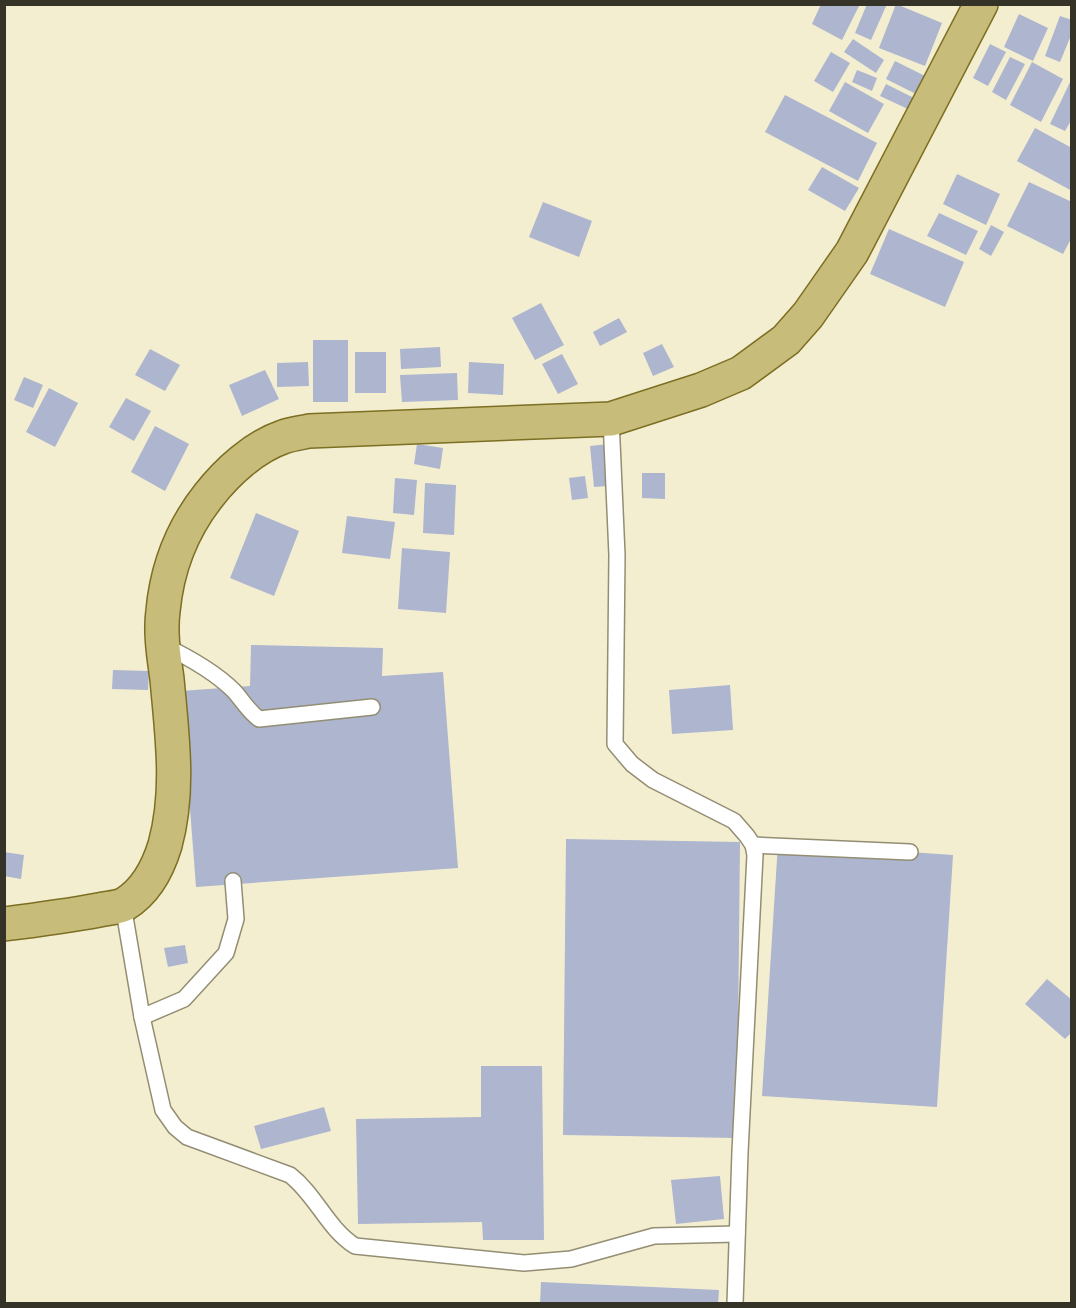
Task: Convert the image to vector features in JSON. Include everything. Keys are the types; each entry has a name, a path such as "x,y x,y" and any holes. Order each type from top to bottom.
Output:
{"main road":[{"path":"4,924 123,906 146,885 156,870 169,831 174,805 175,779 162,613 168,577 176,550 188,525 216,486 234,468 254,452 282,437 309,431 611,419 690,394 741,373 786,340 801,324 852,252 981,4"}],"lane":[{"path":"611,419 617,555 615,744 632,764 653,780 734,821 753,845 755,855 735,1304"},
{"path":"163,645 192,658 234,692 259,719 372,707"},
{"path":"753,845 910,852"},
{"path":"142,1017 184,999 226,953 236,919 232,881"},
{"path":"123,906 142,1017 163,1110 187,1137 290,1175 304,1185 343,1238 355,1246 524,1263 571,1259 654,1236 737,1234"}],"building":[{"path":"821,4 860,4 842,40 812,24"},
{"path":"867,4 887,4 871,40 855,33"},
{"path":"896,4 942,23 925,66 879,48"},
{"path":"1019,14 1048,28 1033,61 1004,47"},
{"path":"1060,16 1072,20 1072,33 1060,62 1045,56"},
{"path":"853,39 884,60 876,73 844,52"},
{"path":"990,44 1006,52 988,86 973,78"},
{"path":"831,52 850,63 833,92 814,81"},
{"path":"1010,57 1025,64 1006,100 992,92"},
{"path":"895,61 927,77 918,95 886,79"},
{"path":"1032,62 1063,79 1041,122 1010,105"},
{"path":"857,70 877,78 872,91 852,82"},
{"path":"1072,78 1072,119 1065,131 1050,124"},
{"path":"845,82 884,104 868,133 829,111"},
{"path":"886,84 916,99 910,110 880,96"},
{"path":"785,95 877,143 858,181 765,132"},
{"path":"1035,128 1072,148 1072,191 1017,161"},
{"path":"822,167 859,188 845,211 808,190"},
{"path":"957,174 1000,194 986,225 943,204"},
{"path":"1029,182 1072,202 1072,237 1063,254 1007,226"},
{"path":"543,202 592,221 579,257 529,237"},
{"path":"939,213 978,231 966,255 927,236"},
{"path":"991,225 1004,232 991,256 979,249"},
{"path":"889,229 964,262 945,307 870,274"},
{"path":"541,303 564,345 535,360 512,318"},
{"path":"619,318 627,332 600,346 593,332"},
{"path":"313,340 348,340 348,402 313,402"},
{"path":"662,344 674,367 653,376 643,353"},
{"path":"440,347 441,367 401,369 400,349"},
{"path":"150,349 180,365 165,391 135,375"},
{"path":"355,352 386,352 386,393 355,393"},
{"path":"562,354 578,384 558,394 542,364"},
{"path":"308,362 309,386 277,387 277,363"},
{"path":"469,362 504,364 503,395 468,393"},
{"path":"265,370 279,399 242,416 229,385"},
{"path":"457,373 458,400 402,402 400,375"},
{"path":"24,377 43,385 33,408 14,400"},
{"path":"49,388 78,403 55,447 26,432"},
{"path":"126,398 151,411 134,441 109,427"},
{"path":"155,426 189,444 165,491 131,472"},
{"path":"618,443 622,485 594,487 590,446"},
{"path":"417,444 443,448 440,469 414,464"},
{"path":"642,473 665,473 665,499 642,498"},
{"path":"585,476 588,498 572,500 569,478"},
{"path":"395,478 417,480 414,515 393,513"},
{"path":"425,483 456,485 454,535 423,533"},
{"path":"256,513 299,531 274,596 230,578"},
{"path":"347,516 395,522 390,559 342,553"},
{"path":"402,548 450,552 446,613 398,609"},
{"path":"251,645 383,648 382,676 443,672 458,868 196,887 181,691 250,686"},
{"path":"113,670 149,671 148,690 112,689"},
{"path":"730,685 733,730 672,734 669,690"},
{"path":"566,839 740,842 737,1138 563,1135"},
{"path":"778,843 953,855 937,1107 762,1096"},
{"path":"4,852 24,855 21,879 4,876"},
{"path":"185,945 188,963 168,967 164,948"},
{"path":"1047,979 1072,1000 1072,1032 1065,1039 1025,1004"},
{"path":"481,1066 542,1066 544,1240 483,1240 482,1222 358,1224 356,1119 481,1117"},
{"path":"324,1107 331,1131 261,1149 254,1126"},
{"path":"720,1176 724,1219 676,1224 671,1180"},
{"path":"541,1282 719,1290 718,1304 540,1304"}]}
